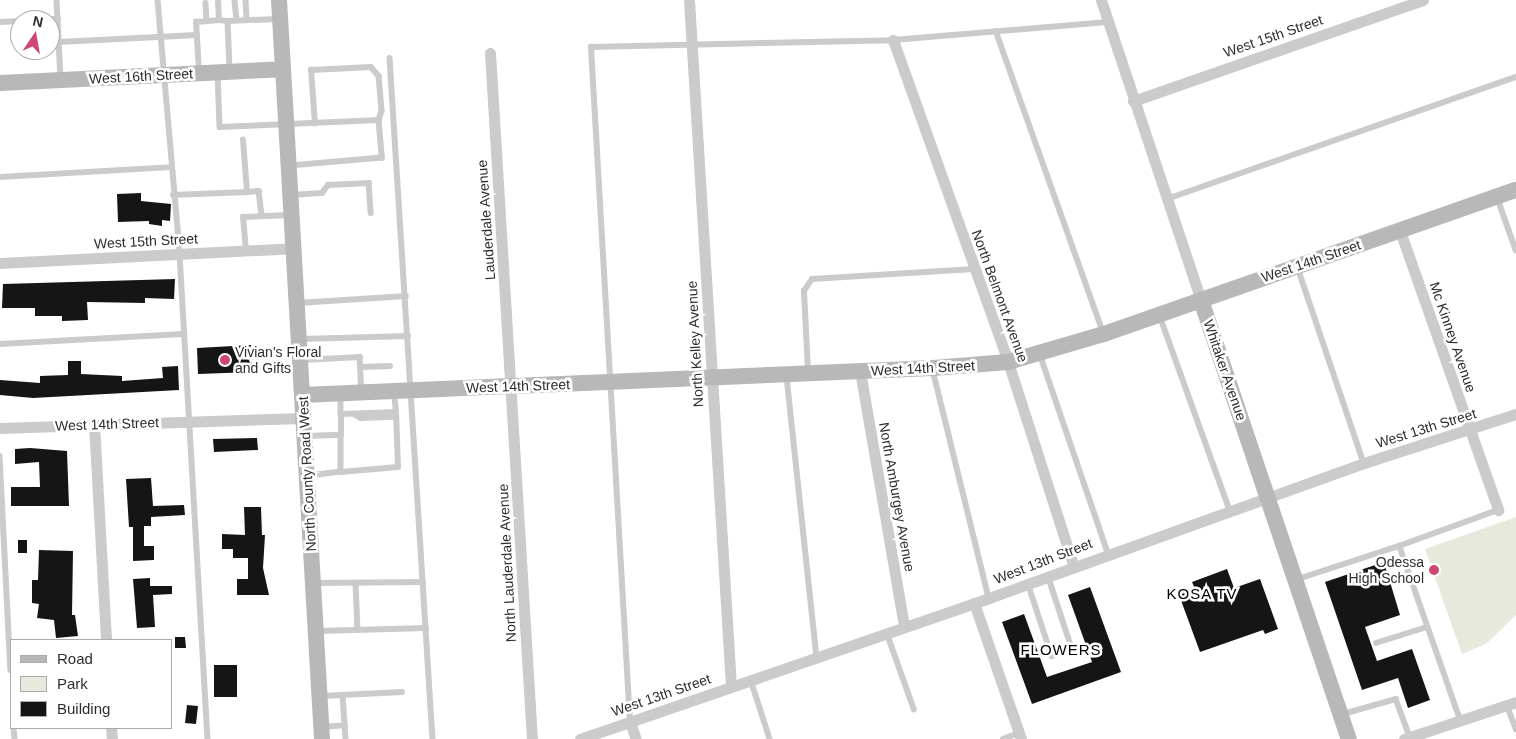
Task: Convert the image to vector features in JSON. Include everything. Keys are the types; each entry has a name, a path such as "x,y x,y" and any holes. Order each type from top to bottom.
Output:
{"street":[{"name":"North County Road West","path":"278,0 322,733"},
{"name":"North Kelley Avenue","path":"690,0 731,687"},
{"name":"Whitaker Avenue","path":"1101,0 1166,200 1349,739"},
{"name":"West 15th Street","path":"1133,101 1423,0"},
{"name":"North Belmont Avenue","path":"893,40 1008,362 1073,565"},
{"name":"Lauderdale Avenue","path":"490,53 511,386"},
{"name":"West 16th Street","path":"0,83 282,69"},
{"name":"West 14th Street","path":"302,395 808,374 1008,362 1104,334 1516,190"},
{"name":"Mc Kinney Avenue","path":"1400,231 1498,510"},
{"name":"West 15th Street","path":"0,263 293,248"},
{"name":"North Amburgey Avenue","path":"860,371 904,627"},
{"name":"North Lauderdale Avenue","path":"511,386 532,739"},
{"name":"West 13th Street","path":"580,739 974,603 1073,565 1364,462 1470,431 1516,414"},
{"name":"West 14th Street","path":"0,428 188,420 303,418"},
{"path":"94,424 106,639"},
{"path":"974,603 1020,736"},
{"path":"1407,738 1511,703"},
{"path":"630,722 636,739"}],"lane":[{"path":"158,0 171,168 180,254 188,420 208,739"},
{"path":"246,0 247,20"},
{"path":"235,1 237,20"},
{"path":"218,2 219,20"},
{"path":"206,3 207,21"},
{"path":"199,73 196,22 280,19"},
{"path":"228,20 220,127 286,126 379,120"},
{"path":"630,722 591,48 692,43 893,40 1108,22"},
{"path":"996,31 1104,334"},
{"path":"60,42 197,35"},
{"path":"390,58 433,739"},
{"path":"60,60 61,80"},
{"path":"288,166 382,158 379,120 382,110 379,76 372,67 311,70 315,124"},
{"path":"1166,200 1516,78"},
{"path":"243,140 247,192"},
{"path":"0,177 171,168"},
{"path":"290,195 322,193 328,185 369,183 371,212"},
{"path":"174,195 259,191 262,216"},
{"path":"1498,197 1516,250"},
{"path":"246,251 243,217 291,215"},
{"path":"1298,266 1364,462"},
{"path":"808,374 804,291 812,279 974,269"},
{"path":"296,303 406,296"},
{"path":"1160,314 1230,510"},
{"path":"0,344 184,334"},
{"path":"299,340 408,336"},
{"path":"1039,352 1108,553"},
{"path":"300,360 360,357 362,392"},
{"path":"361,367 390,366"},
{"path":"933,368 988,598"},
{"path":"786,374 817,657"},
{"path":"307,476 398,467 394,391"},
{"path":"341,393 341,472"},
{"path":"341,414 396,415"},
{"path":"304,436 341,436"},
{"path":"0,456 10,651"},
{"path":"1296,580 1399,546 1498,510"},
{"path":"1399,546 1460,720"},
{"path":"1028,583 1052,656 1072,650 1048,575"},
{"path":"313,584 423,582"},
{"path":"356,583 358,630"},
{"path":"1376,643 1427,627"},
{"path":"316,631 426,628"},
{"path":"887,633 914,709"},
{"path":"751,680 770,739"},
{"path":"320,696 402,692"},
{"path":"343,695 346,739"},
{"path":"1341,715 1396,699 1407,738"},
{"path":"1511,703 1516,729"},
{"path":"322,733 345,725"},
{"path":"1003,739 1020,736"}],"green space":[{"path":"1516,517 1516,615 1486,644 1462,654 1425,549"}],"building":[{"path":"141,193 141,201 171,204 170,221 162,220 162,226 149,224 149,221 118,222 117,194"},
{"path":"175,279 174,299 145,298 145,303 87,302 88,320 62,321 62,316 35,316 35,308 2,308 3,284"},
{"name":"Vivian's Floral and Gifts","path":"251,345 252,372 198,374 197,348"},
{"path":"68,361 81,361 81,374 122,376 122,381 163,378 162,367 178,366 179,390 33,398 0,395 0,380 40,383 40,376 68,375"},
{"path":"257,438 258,450 214,452 213,439"},
{"path":"30,448 67,451 69,506 11,506 11,487 40,487 39,462 15,464 15,449"},
{"path":"151,478 153,506 184,505 185,515 151,517 151,526 144,526 144,546 154,546 154,560 133,561 133,527 129,527 126,479"},
{"path":"244,507 261,507 262,535 265,535 263,568 269,595 237,595 237,579 248,579 248,558 233,558 233,549 222,549 222,534 245,535"},
{"path":"18,540 27,540 27,553 18,553"},
{"path":"39,550 73,551 72,615 75,615 78,636 56,638 54,620 37,618 39,604 32,603 32,580 38,580"},
{"path":"1384,562 1400,615 1365,627 1377,661 1412,649 1430,700 1408,708 1398,678 1362,690 1325,582"},
{"path":"1227,569 1234,588 1260,579 1278,629 1265,634 1263,630 1200,652 1179,595 1195,589 1192,582"},
{"path":"150,578 150,586 172,586 172,594 153,595 155,627 137,628 133,579"},
{"path":"1090,587 1121,672 1032,704 1002,622 1024,614 1047,677 1092,662 1068,595"},
{"path":"175,637 185,637 186,648 175,648"},
{"path":"214,665 237,665 237,697 214,697"},
{"path":"187,705 198,706 196,724 185,723"}],"place":[{"name":"Vivian's Floral and Gifts","path":"225,360"},
{"name":"Odessa High School","path":"1434,570"}],"district":[{"name":"KOSA TV","path":"1202,594"},
{"name":"FLOWERS","path":"1061,650"}]}
